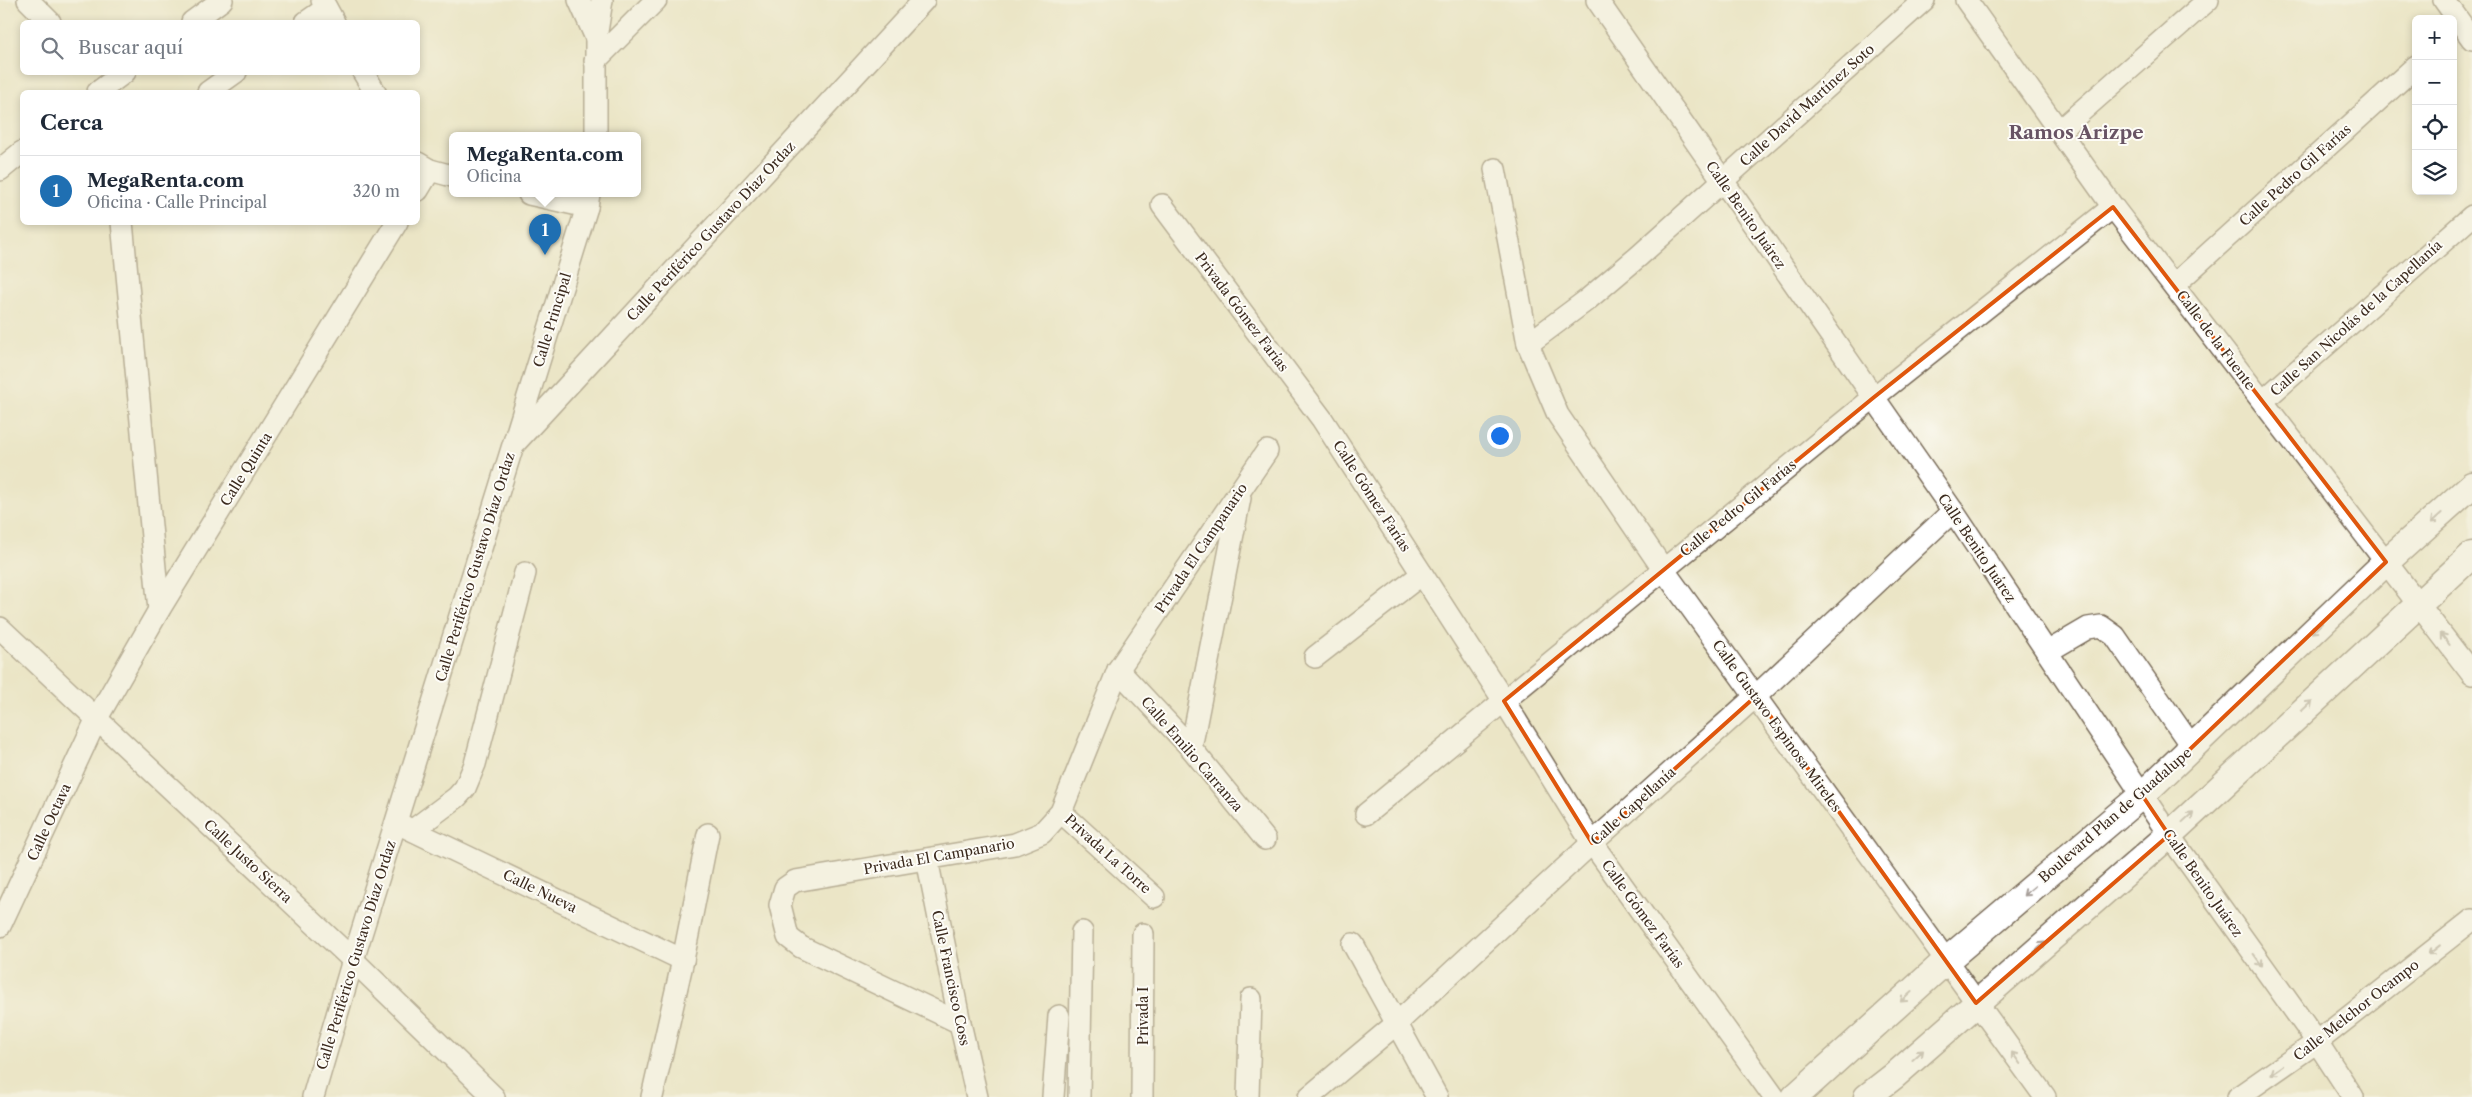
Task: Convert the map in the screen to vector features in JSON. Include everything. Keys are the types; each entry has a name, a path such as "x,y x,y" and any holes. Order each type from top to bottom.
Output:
{"main road":[{"name":"Boulevard Plan de Guadalupe","path":"1795,1097 1947,960 2142,795 2386,562 2472,485"},
{"path":"1867,1097 1894,1076 2168,835 2472,555"}],"street":[{"path":"28,0 48,20"},
{"path":"195,20 222,0"},
{"path":"578,0 596,38"},
{"path":"596,132 598,109 595,61 596,38 602,0"},
{"path":"595,61 656,0"},
{"name":"Calle Periférico Gustavo Díaz Ordaz","path":"313,1097 353,960 405,826 512,446 924,0"},
{"name":"Calle Benito Juárez","path":"1597,0 1952,511 2168,835 2317,1042 2353,1097"},
{"name":"Calle David Martínez Soto","path":"1528,344 1587,300 1924,0"},
{"name":"Calle de la Fuente","path":"1966,0 2113,207 2472,674"},
{"path":"2059,131 2208,0"},
{"path":"2444,0 2462,32"},
{"path":"310,20 327,10"},
{"name":"Calle Pedro Gil Farías","path":"2174,284 2412,70"},
{"path":"211,90 232,75"},
{"path":"365,75 374,90"},
{"path":"0,170 20,154"},
{"path":"420,182 424,166 449,175"},
{"name":"Calle Gustavo Espinosa Mireles","path":"1495,169 1528,344 1558,415 1664,569 2045,1097"},
{"path":"554,197 588,201"},
{"name":"Calle Principal","path":"512,446 588,201"},
{"name":"Privada Gómez Farías","path":"1162,205 1322,419"},
{"name":"Calle Pedro Gil Farías","path":"1366,814 1873,398 2113,207"},
{"name":"Calle San Nicolás de la Capellanía","path":"2263,401 2472,216"},
{"path":"122,225 159,610"},
{"name":"Calle Quinta","path":"97,718 159,610 395,225"},
{"name":"Calle Gómez Farías","path":"1322,419 1504,701 1592,843 1774,1097"},
{"name":"Privada El Campanario","path":"960,1024 801,947 788,937 783,923 780,904 785,888 795,881 1015,844 1042,833 1061,812 1118,670 1267,451"},
{"path":"1191,748 1241,489"},
{"name":"Calle Capellanía","path":"1308,1097 1396,1024 1592,843 1756,696 1952,511"},
{"path":"405,826 439,812 465,788 475,764 525,573"},
{"path":"1314,657 1422,574"},
{"path":"2046,652 2088,628 2102,626 2115,636 2192,747"},
{"name":"Calle Justo Sierra","path":"0,628 353,960 494,1097"},
{"name":"Calle Emilio Carranza","path":"1118,670 1191,748 1265,839"},
{"name":"Calle Octava","path":"0,926 97,718"},
{"name":"Privada La Torre","path":"1061,812 1154,896"},
{"name":"Calle Nueva","path":"405,826 683,960"},
{"path":"652,1097 683,960 708,834"},
{"name":"Calle Francisco Coss","path":"927,859 960,1024 977,1097"},
{"name":"Calle Melchor Ocampo","path":"2238,1097 2317,1042 2472,920"},
{"path":"1079,1097 1082,932"},
{"name":"Privada I","path":"1142,1097 1143,934"},
{"path":"1353,944 1437,1097"},
{"path":"1248,1097 1251,999"},
{"path":"1053,1097 1059,1016"},
{"path":"1877,1097 1894,1076"}],"highlighted area":[{"path":"2113,207 2386,562 2142,795 2169,835 1976,1003 1756,696 1592,843 1504,701 1873,398"}],"place":[{"name":"MegaRenta.com","path":"545,255"}],"district":[{"name":"Ramos Arizpe","path":"2076,132"}]}
